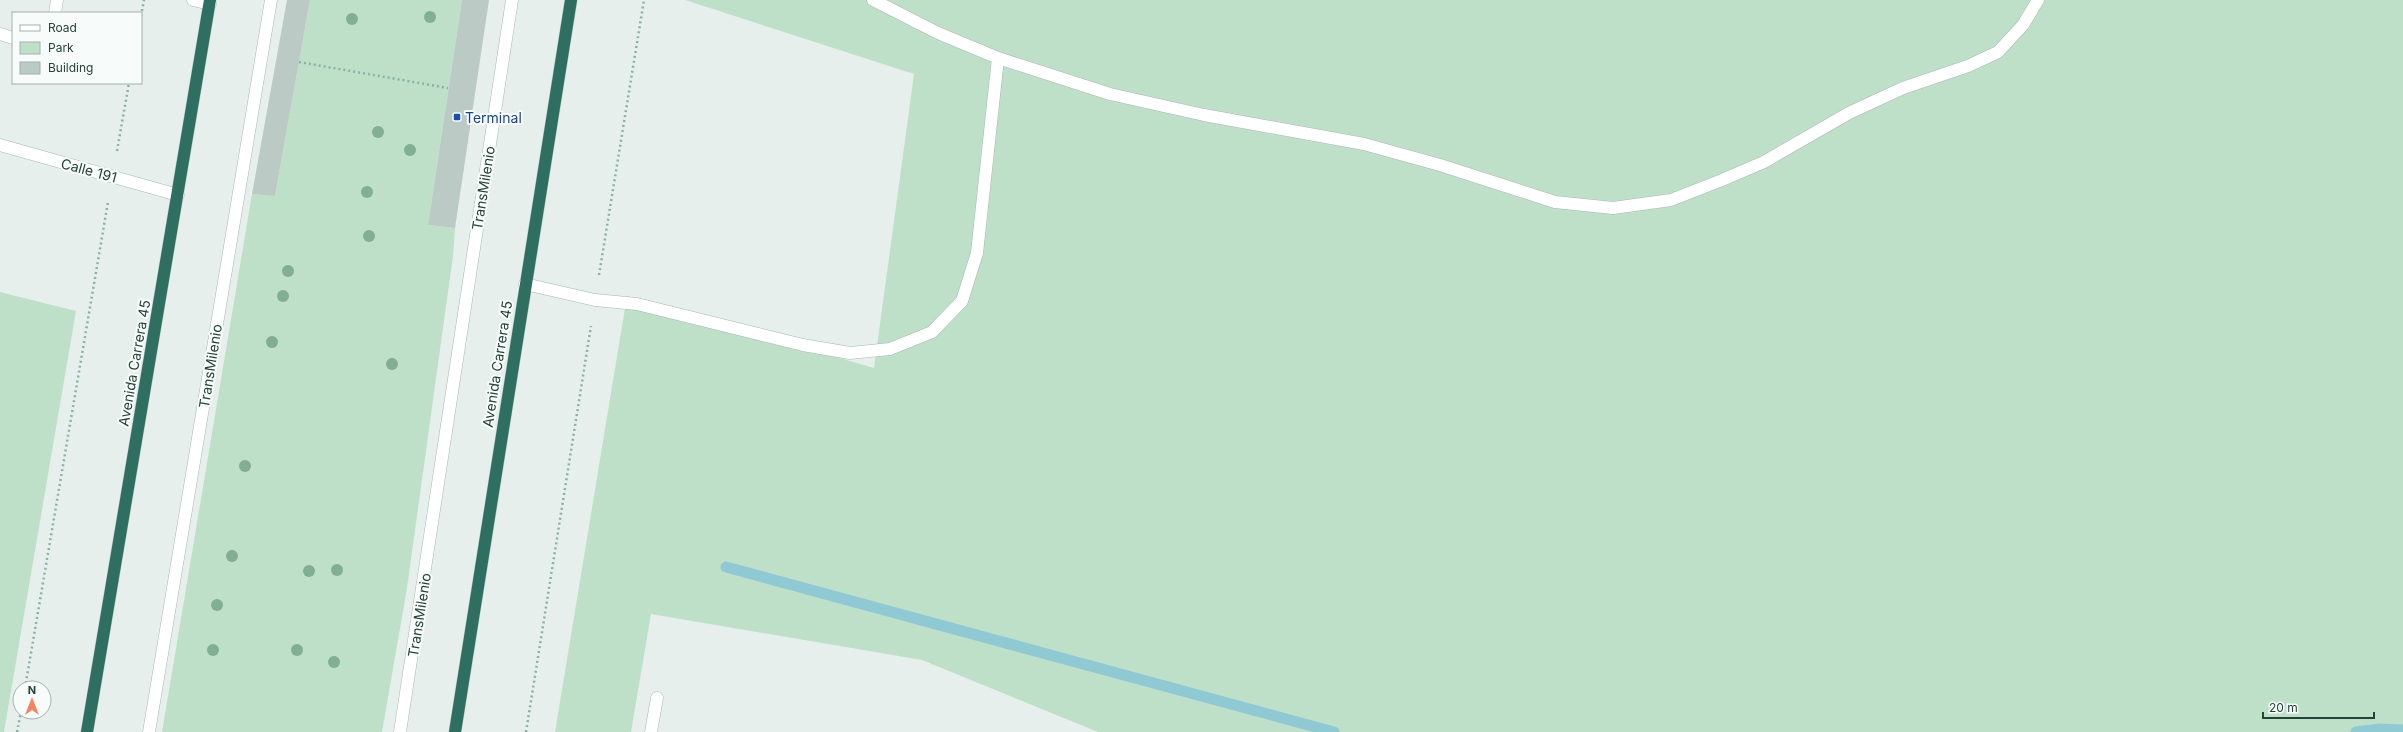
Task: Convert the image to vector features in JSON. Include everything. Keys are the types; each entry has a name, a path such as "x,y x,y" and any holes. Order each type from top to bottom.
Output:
{"highway":[{"name":"Avenida Carrera 45","path":"455,732 524,284 571,0"},
{"name":"Avenida Carrera 45","path":"87,732 210,2"}],"street":[{"path":"55,12 57,0"},
{"path":"193,0 210,2"},
{"name":"TransMilenio","path":"149,732 271,0"},
{"name":"TransMilenio","path":"400,732 512,0"},
{"path":"873,0 938,33 998,58 1110,94 1204,115 1364,144 1440,165 1555,202 1613,208 1670,200 1722,180 1764,162 1848,114 1889,95 1968,66 1998,52 2024,25 2038,0"},
{"path":"0,34 12,38"},
{"path":"524,284 594,300 637,304 803,345 850,353 890,349 932,332 962,301 977,253 998,58"},
{"name":"Calle 191","path":"0,146 178,195"},
{"path":"652,732 657,698"}],"path":[{"path":"142,12 144,0"},
{"path":"526,732 594,300 644,0"},
{"path":"299,62 448,88"},
{"path":"26,680 129,84"},
{"path":"17,732 19,720"}],"green space":[{"path":"310,0 462,0 428,225 455,228 453,256 407,588 382,732 162,732 252,194 275,196"},
{"path":"685,0 2403,0 2403,732 1098,732 922,660 651,614 631,732 555,732 627,296 874,368 914,74"},
{"path":"0,292 76,311 4,732 0,732"}],"building":[{"path":"287,0 310,0 275,196 252,194"},
{"name":"Terminal","path":"462,0 489,0 455,228 428,225"}],"waterway":[{"path":"726,567 1334,732"},
{"path":"2356,732 2380,729 2403,730"}],"place":[{"name":"Terminal","path":"457,117"}]}
